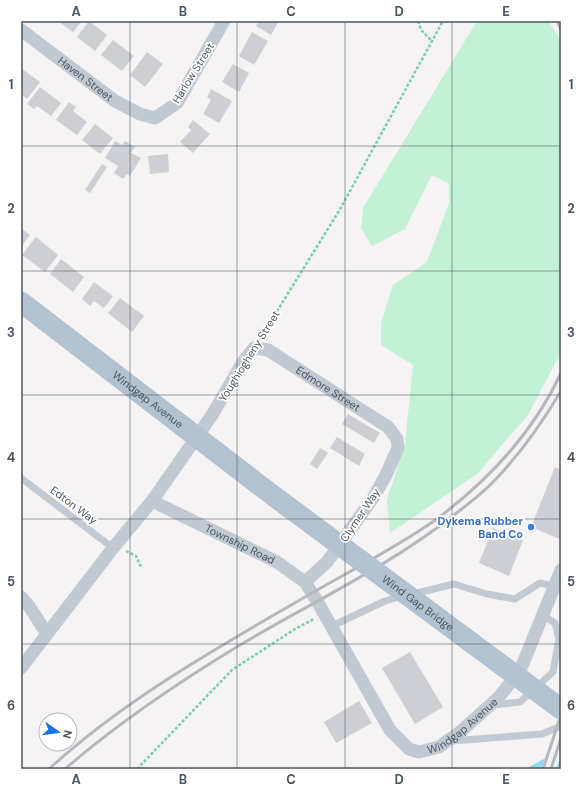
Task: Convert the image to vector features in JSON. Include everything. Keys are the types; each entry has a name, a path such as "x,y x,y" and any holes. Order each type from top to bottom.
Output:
{"main road":[{"name":"Windgap Avenue","path":"21,302 197,436 274,497"},
{"name":"Wind Gap Bridge","path":"274,497 561,709"}],"street":[{"name":"Harlow Street","path":"155,118 177,103 224,21"},
{"name":"Haven Street","path":"21,30 115,101 140,114 155,118"},
{"name":"Youghiogheny Street","path":"21,668 152,501 212,415 243,362 254,348"},
{"name":"Edmore Street","path":"254,348 268,350 275,354 388,427 397,439"},
{"name":"Clymer Way","path":"305,582 327,562 373,498 393,461 398,448 397,439"},
{"name":"Township Road","path":"152,501 277,562 305,582 318,601"},
{"name":"Windgap Avenue","path":"318,601 390,730 409,749 419,752 439,747 460,732 498,698 511,682 522,666 561,570"},
{"path":"21,597 29,606 47,634"}],"lane":[{"name":"Edton Way","path":"21,478 114,548"},
{"path":"332,626 385,601 454,584 488,594 515,599 540,583 554,586"},
{"path":"489,706 520,702 553,672 559,639 555,623 542,615"},
{"path":"446,742 542,734 561,726"}],"path":[{"path":"418,21 421,30 431,40"},
{"name":"Youghiogheny Street","path":"254,348 339,211 442,21"},
{"path":"114,548 127,551 136,556 141,567"},
{"path":"137,769 232,670 295,629 325,614"}],"green space":[{"path":"477,21 548,21 557,34 561,44 561,352 528,415 477,474 390,533 387,500 405,444 413,365 381,345 381,323 393,285 427,262 449,203 449,184 432,175 405,229 372,246 361,228 363,208"}],"water":[{"path":"561,749 561,769 526,769"}],"pier":[{"path":"561,747 561,755 556,769 541,769 546,756"}],"building":[{"path":"58,21 82,21 73,32"},
{"path":"89,21 107,35 95,51 77,37"},
{"path":"259,21 279,21 271,35 256,26"},
{"path":"252,32 268,41 254,65 239,56"},
{"path":"113,40 134,56 122,71 101,55"},
{"path":"147,52 163,64 145,87 130,75"},
{"path":"233,64 249,73 239,92 222,82"},
{"path":"21,68 40,82 27,99 21,94"},
{"path":"40,87 61,103 51,116 37,106 34,109 27,104"},
{"path":"211,89 232,101 219,123 203,114 211,100 207,97"},
{"path":"69,102 76,107 73,111 87,122 77,135 56,120"},
{"path":"193,120 210,134 193,153 180,142 191,130 188,127"},
{"path":"95,124 113,138 100,154 82,140"},
{"path":"115,141 122,145 125,141 135,147 131,153 141,158 130,176 127,174 123,179 114,173 118,166 105,158"},
{"path":"168,154 169,172 150,174 148,156"},
{"path":"102,164 107,167 90,193 85,190"},
{"path":"21,228 30,235 21,247"},
{"path":"36,237 58,255 45,272 22,255"},
{"path":"61,259 84,277 73,292 50,274"},
{"path":"94,282 113,296 104,308 94,301 90,306 82,299"},
{"path":"120,298 144,316 132,332 108,313"},
{"path":"348,414 380,433 374,443 342,424"},
{"path":"337,437 365,454 359,466 330,448"},
{"path":"320,448 328,453 317,469 310,464"},
{"path":"555,467 561,470 560,539 531,527"},
{"path":"493,528 523,540 509,576 479,563"},
{"path":"410,652 443,707 415,724 382,668"},
{"path":"359,701 372,723 336,743 324,722"}],"railway":[{"path":"557,21 561,30"},
{"path":"49,769 79,743 142,696 244,632 404,540 454,506 507,455 537,416 561,373"},
{"path":"65,769 127,720 191,676 235,648 375,569 402,552 454,515 486,489 505,470 531,437 561,391"},
{"path":"543,769 561,715"},
{"path":"551,769 561,738"}],"place":[{"name":"Dykema Rubber Band Co","path":"531,527"}]}
